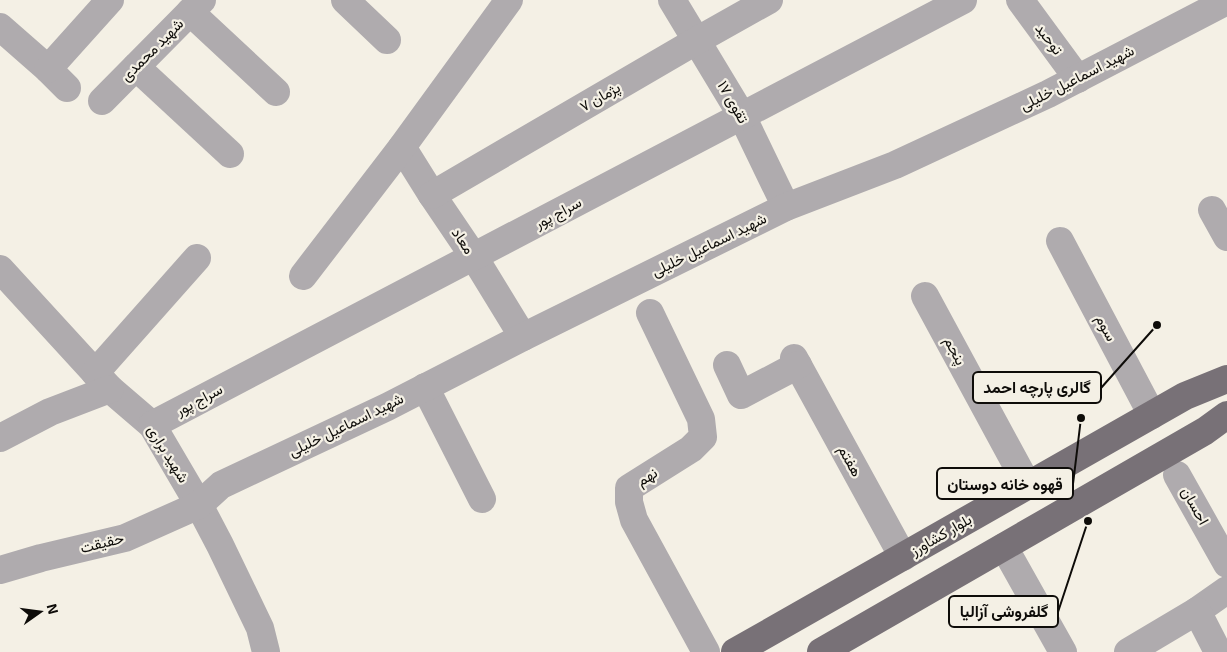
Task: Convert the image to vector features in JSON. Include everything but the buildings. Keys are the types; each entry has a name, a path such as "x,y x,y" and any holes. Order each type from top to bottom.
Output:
{"main road":[{"path":"1185,396 1227,361"},
{"name":"بلوار کشاورز","path":"735,652 1185,396 1227,379"},
{"path":"821,652 1216,427 1227,415"}],"street":[{"path":"48,69 110,0"},
{"path":"345,0 387,40"},
{"path":"303,276 402,147 508,0"},
{"name":"تقوی ۱۷","path":"672,0 742,116 786,207"},
{"name":"پژمان ۷","path":"432,195 696,40 769,0"},
{"name":"سراج پور","path":"152,425 963,0"},
{"name":"توحید","path":"1020,0 1078,78"},
{"name":"شهید اسماعیل خلیلی","path":"199,505 221,485 387,406 786,207 895,165 1048,94 1227,1"},
{"path":"196,6 276,92"},
{"name":"شهید محمدی","path":"102,101 196,6"},
{"path":"0,26 67,88"},
{"path":"136,67 230,154"},
{"name":"معاد","path":"402,147 474,256 524,337"},
{"path":"1212,210 1227,237"},
{"name":"سوم","path":"1060,241 1152,415"},
{"path":"0,438 103,381 196,258"},
{"name":"شهید براری","path":"0,269 103,381 152,425 199,505 260,628 266,652"},
{"name":"پنجم","path":"925,296 1028,486"},
{"name":"نهم","path":"650,313 701,419 703,437 691,449 629,488 629,502 634,520 706,652"},
{"name":"هفتم","path":"727,365 741,395 796,361 903,557"},
{"path":"425,387 482,499"},
{"name":"احسان","path":"1177,475 1227,564"},
{"name":"حقیقت","path":"0,570 125,538 199,505"},
{"path":"1004,547 1063,652"},
{"path":"1128,652 1197,611 1227,590"},
{"path":"1197,611 1218,652"}],"place":[{"name":"گالری پارچه احمد","path":"1157,325"},
{"name":"قهوه خانه دوستان","path":"1081,418"},
{"name":"گلفروشی آزالیا","path":"1088,521"}]}
